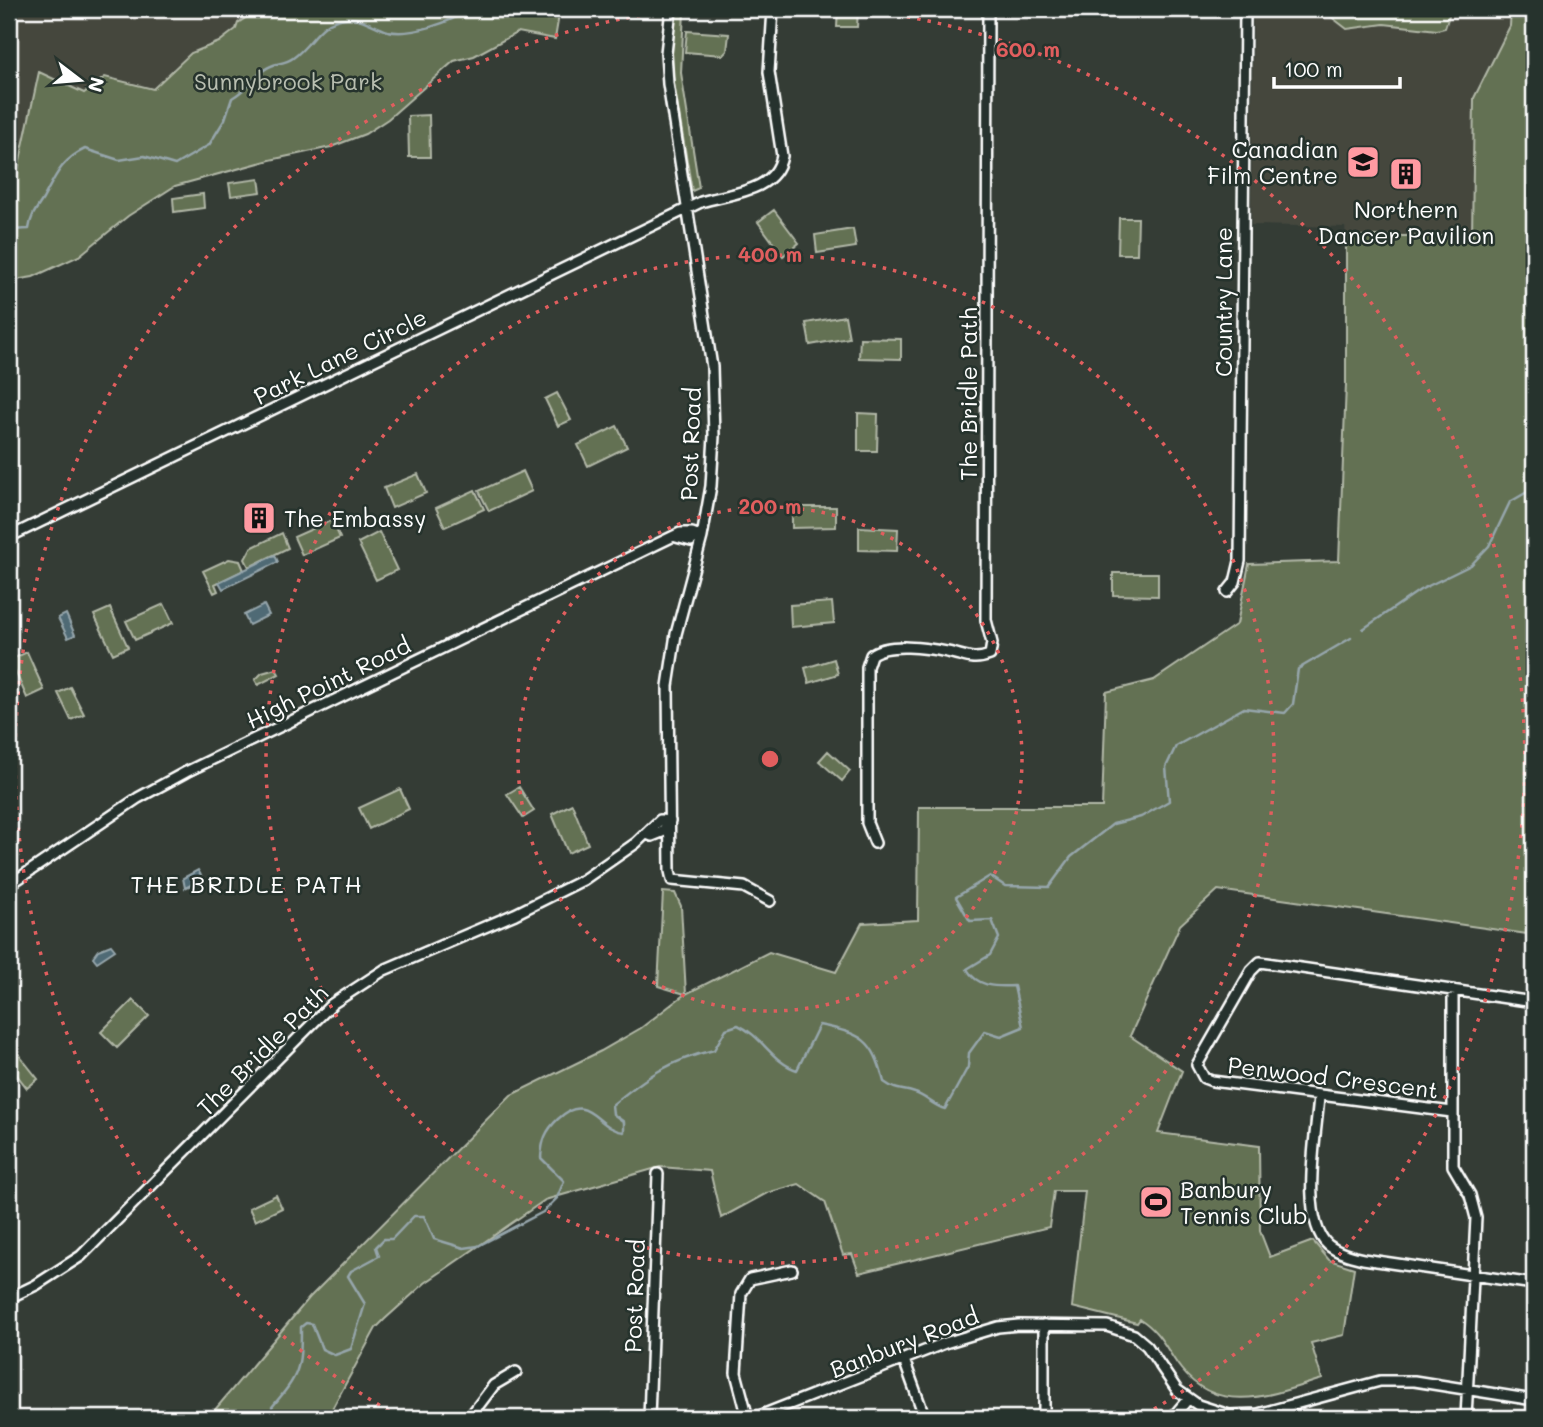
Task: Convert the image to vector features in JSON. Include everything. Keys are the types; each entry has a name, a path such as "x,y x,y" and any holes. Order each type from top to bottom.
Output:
{"street":[{"name":"Post Road","path":"670,9 666,53 668,84 712,367 712,473 676,634 668,686 670,871 673,880 744,887 770,901"},
{"name":"Park Lane Circle","path":"9,537 704,200 736,196 753,189 780,165 782,156 769,72 773,9"},
{"name":"The Bridle Path","path":"875,843 867,823 867,667 871,655 881,649 927,649 950,652 968,659 990,655 992,643 986,620 988,9"},
{"name":"Country Lane","path":"1227,592 1235,582 1240,561 1245,9"},
{"name":"High Point Road","path":"9,885 126,806 187,772 680,533 692,533 699,537"},
{"name":"The Bridle Path","path":"9,1298 64,1269 90,1248 350,990 384,970 551,898 583,880 647,834 652,836 662,832 670,821"},
{"name":"Penwood Crescent","path":"1452,990 1260,962 1199,1058 1199,1072 1212,1081 1452,1112"},
{"path":"1466,1418 1476,1218 1471,1195 1453,1166 1452,990 1534,1002"},
{"path":"1319,1096 1314,1139 1314,1212 1319,1233 1327,1244 1348,1256 1363,1259 1534,1284"},
{"name":"Post Road","path":"649,1418 658,1174"},
{"path":"748,1418 736,1373 741,1294 750,1279 792,1270"},
{"path":"1044,1325 1044,1418"},
{"name":"Banbury Road","path":"754,1418 792,1410 904,1360 990,1328 1044,1325 1107,1326 1134,1335 1153,1354 1166,1376 1188,1399 1215,1412 1243,1416 1273,1411 1380,1381 1414,1381 1534,1400"},
{"path":"904,1360 925,1418"},
{"path":"469,1418 494,1385 516,1372"},
{"path":"1172,1418 1188,1399"}],"shaded area":[{"path":"9,9 259,9 238,23 236,29 219,43 191,53 153,89 105,77 17,175 9,174"},
{"name":"Canadian Film Centre","path":"1253,9 1511,9 1510,26 1474,98 1472,236 1346,236 1345,227 1251,225"}],"green space":[{"name":"Sunnybrook Park","path":"259,9 560,9 555,39 518,32 474,56 454,61 388,119 365,134 331,147 270,160 175,186 128,216 79,256 33,277 9,281 9,174 17,174 39,72 84,93 105,77 153,89 191,53 219,42 236,29 238,23"},
{"path":"838,9 858,9 857,27 837,27"},
{"path":"1321,9 1451,9 1445,28 1437,30 1384,24 1347,29"},
{"path":"1511,9 1534,9 1534,935 1218,890 1180,925 1130,1036 1182,1071 1158,1133 1259,1146 1260,1231 1270,1257 1313,1241 1329,1260 1354,1268 1344,1335 1311,1343 1322,1379 1285,1391 1248,1398 1212,1393 1196,1384 1181,1369 1159,1336 1140,1319 1137,1323 1072,1307 1085,1191 1054,1191 1049,1227 859,1273 852,1254 843,1255 825,1202 799,1184 767,1193 721,1218 710,1171 660,1167 545,1200 425,1283 376,1328 327,1418 208,1418 310,1297 511,1095 601,1051 641,1028 685,994 658,986 663,892 675,893 681,906 686,994 769,952 836,972 862,923 918,920 919,807 1102,807 1106,692 1154,680 1237,624 1249,564 1339,561 1346,384 1346,236 1472,236 1474,98 1510,26"},
{"path":"678,10 684,11 681,73 699,188 692,191 672,72 672,34"},
{"path":"687,31 729,34 727,51 723,55 685,52"},
{"path":"429,115 430,157 409,157 408,116"},
{"path":"259,179 261,192 231,196 229,183"},
{"path":"203,194 204,208 174,212 173,198"},
{"path":"774,210 799,243 783,256 758,222"},
{"path":"1119,218 1138,218 1137,254 1118,254"},
{"path":"853,229 856,247 817,253 815,235"},
{"path":"845,316 849,338 810,345 806,323"},
{"path":"860,338 901,339 901,359 859,358"},
{"path":"557,393 571,420 558,426 545,399"},
{"path":"858,413 878,414 877,451 858,451"},
{"path":"617,426 627,447 588,466 578,445"},
{"path":"523,471 532,491 489,511 479,491"},
{"path":"418,474 426,493 392,508 384,488"},
{"path":"475,490 484,509 445,527 436,508"},
{"path":"792,507 836,507 836,527 792,528"},
{"path":"332,520 340,538 302,555 294,537"},
{"path":"859,527 898,529 897,551 859,550"},
{"path":"379,532 397,570 376,580 358,543"},
{"path":"282,533 288,548 249,567 245,559 251,548"},
{"path":"229,559 240,561 244,570 215,584 218,591 214,593 203,571"},
{"path":"1113,573 1158,573 1158,596 1113,595"},
{"path":"832,602 834,623 791,627 790,605"},
{"path":"164,604 173,623 135,640 126,621"},
{"path":"110,608 128,647 113,654 94,615"},
{"path":"27,652 44,690 27,698 10,660"},
{"path":"834,659 838,674 809,683 805,668"},
{"path":"276,669 279,674 258,685 255,680 262,673"},
{"path":"70,687 84,714 71,720 58,693"},
{"path":"828,751 850,771 842,781 819,761"},
{"path":"519,787 534,811 523,818 507,794"},
{"path":"400,789 409,809 369,829 359,808"},
{"path":"572,804 588,844 568,853 552,814"},
{"path":"133,1000 149,1016 117,1048 101,1032"},
{"path":"15,1050 38,1079 27,1088 9,1065 9,1055"},
{"path":"276,1195 282,1208 255,1221 249,1208"}],"water":[{"path":"275,555 278,562 223,589 219,582"},
{"path":"264,605 269,615 249,625 244,615"},
{"path":"66,614 75,635 68,638 58,618"},
{"path":"198,870 203,879 185,888 183,878"},
{"path":"111,945 115,950 97,962 93,957 98,950"}],"waterway":[{"path":"9,230 29,229 34,213 59,170 70,158 85,149 119,160 144,156 175,165 209,145 225,119 232,98 267,67 293,58 330,23 352,18 388,31 407,32 441,23 469,9"},
{"path":"1363,629 1420,590 1471,565 1489,546 1510,502 1534,488"},
{"path":"273,1418 272,1407 297,1371 301,1327 306,1323 312,1324 322,1349 335,1355 351,1349 365,1304 348,1276 351,1271 379,1256 376,1247 384,1239 392,1239 414,1216 424,1216 434,1239 464,1248 478,1246 543,1212 557,1198 564,1181 541,1158 545,1137 558,1119 569,1111 585,1110 615,1130 624,1132 624,1122 613,1114 612,1105 671,1064 714,1050 726,1029 738,1025 781,1062 797,1070 819,1025 856,1035 870,1047 884,1082 896,1089 919,1094 945,1109 968,1067 969,1053 985,1031 1001,1036 1023,1027 1014,986 981,983 967,969 990,955 999,938 992,920 970,921 956,897 990,876 1005,886 1049,887 1071,857 1113,824 1141,817 1169,801 1166,767 1176,746 1244,708 1285,713 1293,704 1298,669 1351,638"}],"place":[{"name":"Canadian Film Centre","path":"1363,162"},
{"name":"Northern Dancer Pavilion","path":"1406,174"},
{"name":"The Embassy","path":"259,518"},
{"name":"Banbury Tennis Club","path":"1156,1202"}],"district":[{"name":"THE BRIDLE PATH","path":"247,883"}]}
